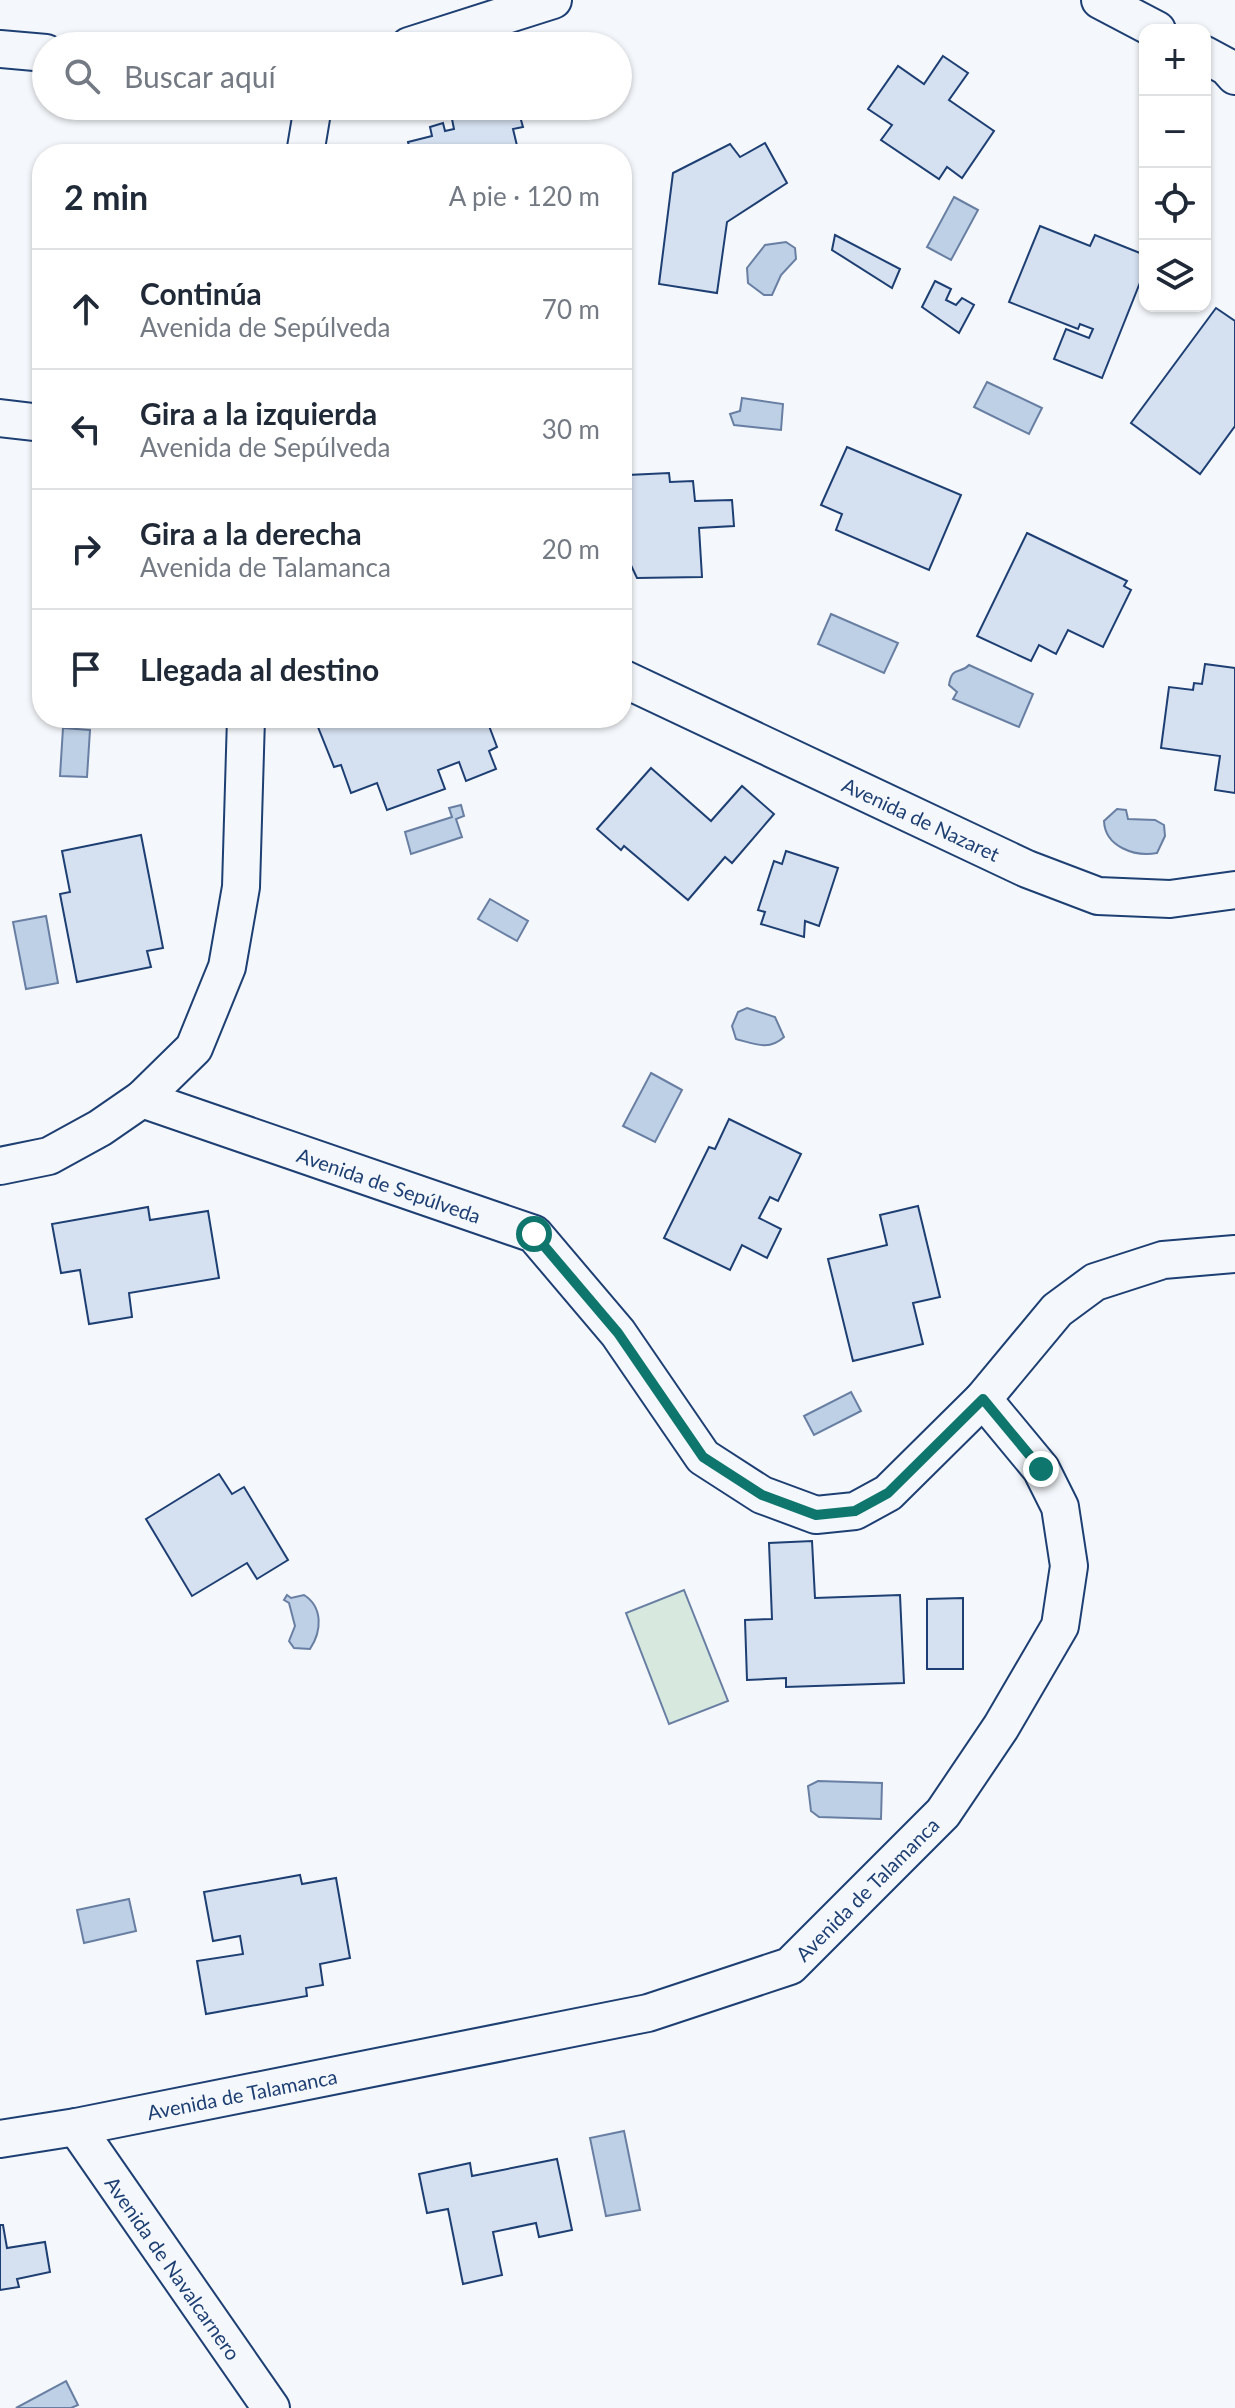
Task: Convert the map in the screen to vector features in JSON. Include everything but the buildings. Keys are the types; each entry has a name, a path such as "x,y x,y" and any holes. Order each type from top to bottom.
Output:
{"street":[{"path":"453,32 553,0"},
{"path":"1100,0 1146,24"},
{"path":"0,49 32,52"},
{"path":"1211,58 1227,67 1235,76"},
{"path":"307,144 311,120"},
{"path":"0,418 32,422"},
{"name":"Avenida de Nazaret","path":"632,683 1027,869 1098,896 1170,899 1235,890"},
{"path":"0,1166 49,1156 100,1128 142,1099 194,1048 227,967 241,887 246,728"},
{"name":"Avenida de Sepúlveda","path":"142,1099 534,1234 618,1333 703,1457 762,1495 816,1515 855,1511 888,1493 983,1399 1057,1310 1095,1282 1163,1260 1235,1254"},
{"name":"Avenida de Talamanca","path":"0,2139 76,2127 648,2013 790,1966 943,1813 1001,1727 1060,1626 1069,1566 1060,1507 1041,1469 983,1399"},
{"name":"Avenida de Navalcarnero","path":"76,2127 271,2408"}],"shaded area":[{"path":"684,1590 728,1701 669,1724 626,1613"}],"water":[{"path":"954,197 978,210 951,260 927,247"},
{"path":"786,242 795,248 796,259 781,275 772,295 764,295 748,283 747,268 765,245"},
{"path":"987,382 1042,408 1029,434 974,407"},
{"path":"742,398 783,404 781,430 734,425 730,414 740,411"},
{"path":"831,614 898,643 884,673 818,644"},
{"path":"969,665 1033,694 1019,727 953,699 957,692 949,685 952,675"},
{"path":"63,728 90,730 87,777 60,776"},
{"path":"461,805 464,816 456,819 462,837 411,854 405,832 452,817 449,808"},
{"path":"1117,809 1126,810 1128,819 1155,820 1164,825 1165,836 1157,853 1140,853 1115,844 1104,821"},
{"path":"490,899 528,921 517,941 478,919"},
{"path":"46,916 58,983 26,989 13,922"},
{"path":"747,1008 775,1017 784,1037 767,1045 736,1039 732,1026 738,1012"},
{"path":"651,1073 682,1090 655,1142 623,1126"},
{"path":"851,1392 861,1411 814,1435 804,1416"},
{"path":"287,1595 291,1598 304,1595 315,1606 319,1620 317,1635 310,1649 294,1648 289,1641 295,1626 289,1603 284,1600"},
{"path":"818,1781 882,1783 881,1819 819,1817 811,1811 808,1786"},
{"path":"129,1899 136,1931 84,1943 77,1910"},
{"path":"624,2131 640,2210 606,2216 590,2138"},
{"path":"66,2381 78,2405 71,2408 16,2408"}],"route":[{"path":"534,1234 618,1333 703,1457 762,1495 816,1515 855,1511 888,1493 983,1399 1041,1469"}]}
